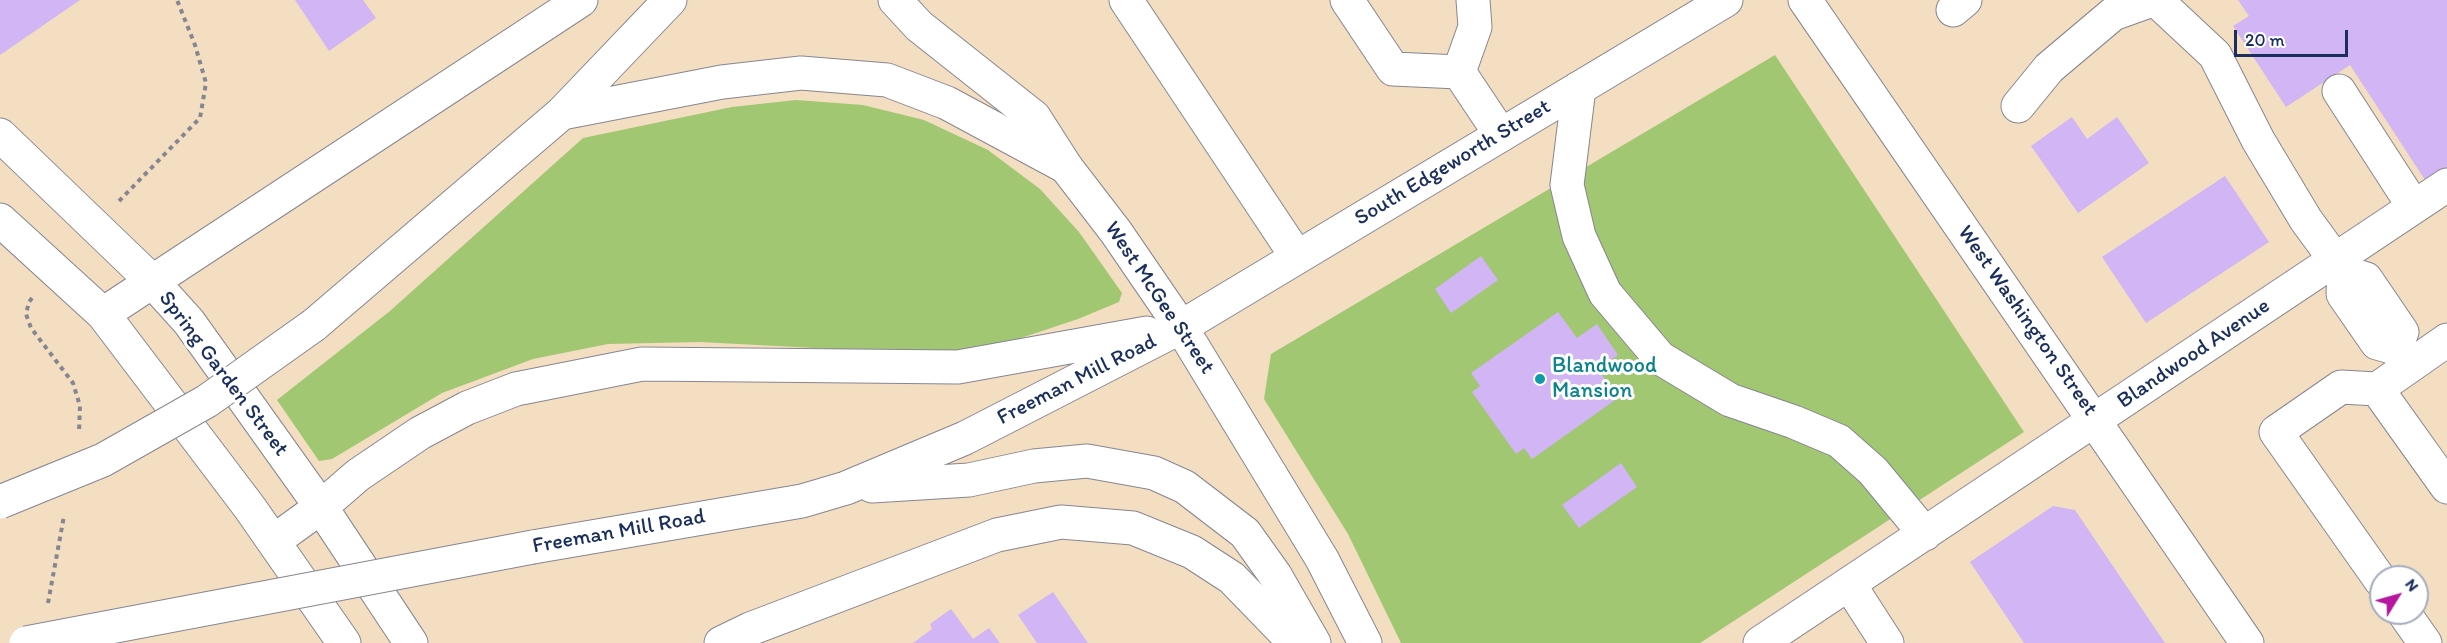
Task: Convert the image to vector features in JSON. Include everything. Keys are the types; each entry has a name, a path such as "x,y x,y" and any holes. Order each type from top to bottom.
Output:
{"main road":[{"path":"103,314 581,0"},
{"path":"0,502 103,460 207,401 314,325 562,113 670,0"},
{"name":"West McGee Street","path":"895,0 919,26 1034,117 1066,167 1116,232 1181,327 1322,559 1365,643"},
{"path":"1126,0 1297,257"},
{"path":"1347,0 1393,69 1459,72"},
{"path":"1459,72 1475,27 1473,0"},
{"name":"South Edgeworth Street","path":"1181,327 1726,0"},
{"name":"West Washington Street","path":"1805,0 2096,420 2247,643"},
{"path":"2018,106 2049,68 2113,14 2148,1 2215,55 2258,140 2306,220 2339,266 2366,279 2402,332 2402,357"},
{"path":"562,113 722,82 801,72 887,80 947,103 1066,167"},
{"path":"1459,72 1501,135"},
{"path":"1579,88 1567,185 1579,236 1605,293 1660,358 1730,400 1794,422 1839,441 1873,471 1924,534"},
{"path":"2339,92 2414,207"},
{"name":"Spring Garden Street","path":"0,135 152,281 189,322 321,507 411,643"},
{"name":"Blandwood Avenue","path":"1760,643 2096,420 2339,266 2414,207 2447,185"},
{"path":"0,220 103,314 274,541 344,643"},
{"path":"274,541 321,507 358,475 420,433 467,408 516,389 642,364 958,367 1181,327"},
{"name":"Freeman Mill Road","path":"26,643 532,547 802,501 846,488 965,438 1181,327"},
{"path":"2377,389 2402,357 2447,340"},
{"path":"2370,565 2276,432 2341,387 2377,389"},
{"path":"2377,389 2447,487"},
{"path":"846,488 969,480 1034,466 1087,461 1154,473 1185,488 1245,533 1275,575 1314,643"},
{"path":"721,643 750,629 997,535 1061,522 1133,528 1192,552 1232,578 1295,643"},
{"path":"1849,585 1887,643"},
{"path":"2412,625 2425,643"}],"path":[{"path":"117,203 200,118 206,83 195,45 177,0"}],"green space":[{"path":"1775,55 2024,432 1700,643 1401,643 1348,534 1264,399 1271,354"},
{"path":"796,100 863,105 924,120 988,150 1040,189 1079,232 1122,293 1119,302 1078,319 1000,345 928,354 700,342 608,344 533,359 442,393 332,459 319,461 277,400 390,311 583,138 732,107"}],"building":[{"path":"0,0 80,0 0,55"},
{"path":"295,0 363,0 376,18 329,51"},
{"path":"2238,0 2447,0 2447,175 2429,186 2350,65 2286,107 2233,26 2249,16"},
{"path":"2072,117 2087,139 2117,117 2149,163 2078,213 2031,146"},
{"path":"2225,176 2269,242 2146,323 2102,257"},
{"path":"1481,256 1498,280 1451,313 1435,289"},
{"name":"Blandwood Mansion","path":"1558,312 1577,338 1597,324 1618,355 1598,369 1618,398 1532,459 1524,448 1516,454 1472,392 1480,386 1471,373"},
{"path":"1621,463 1637,487 1579,528 1562,505"},
{"path":"2053,506 2075,510 2165,643 2024,643 1970,562"},
{"path":"1053,592 1088,643 1037,643 1018,615"},
{"path":"951,609 973,639 989,628 1000,643 913,643 932,629 930,624"}],"place":[{"name":"Blandwood Mansion","path":"1540,379"}]}
